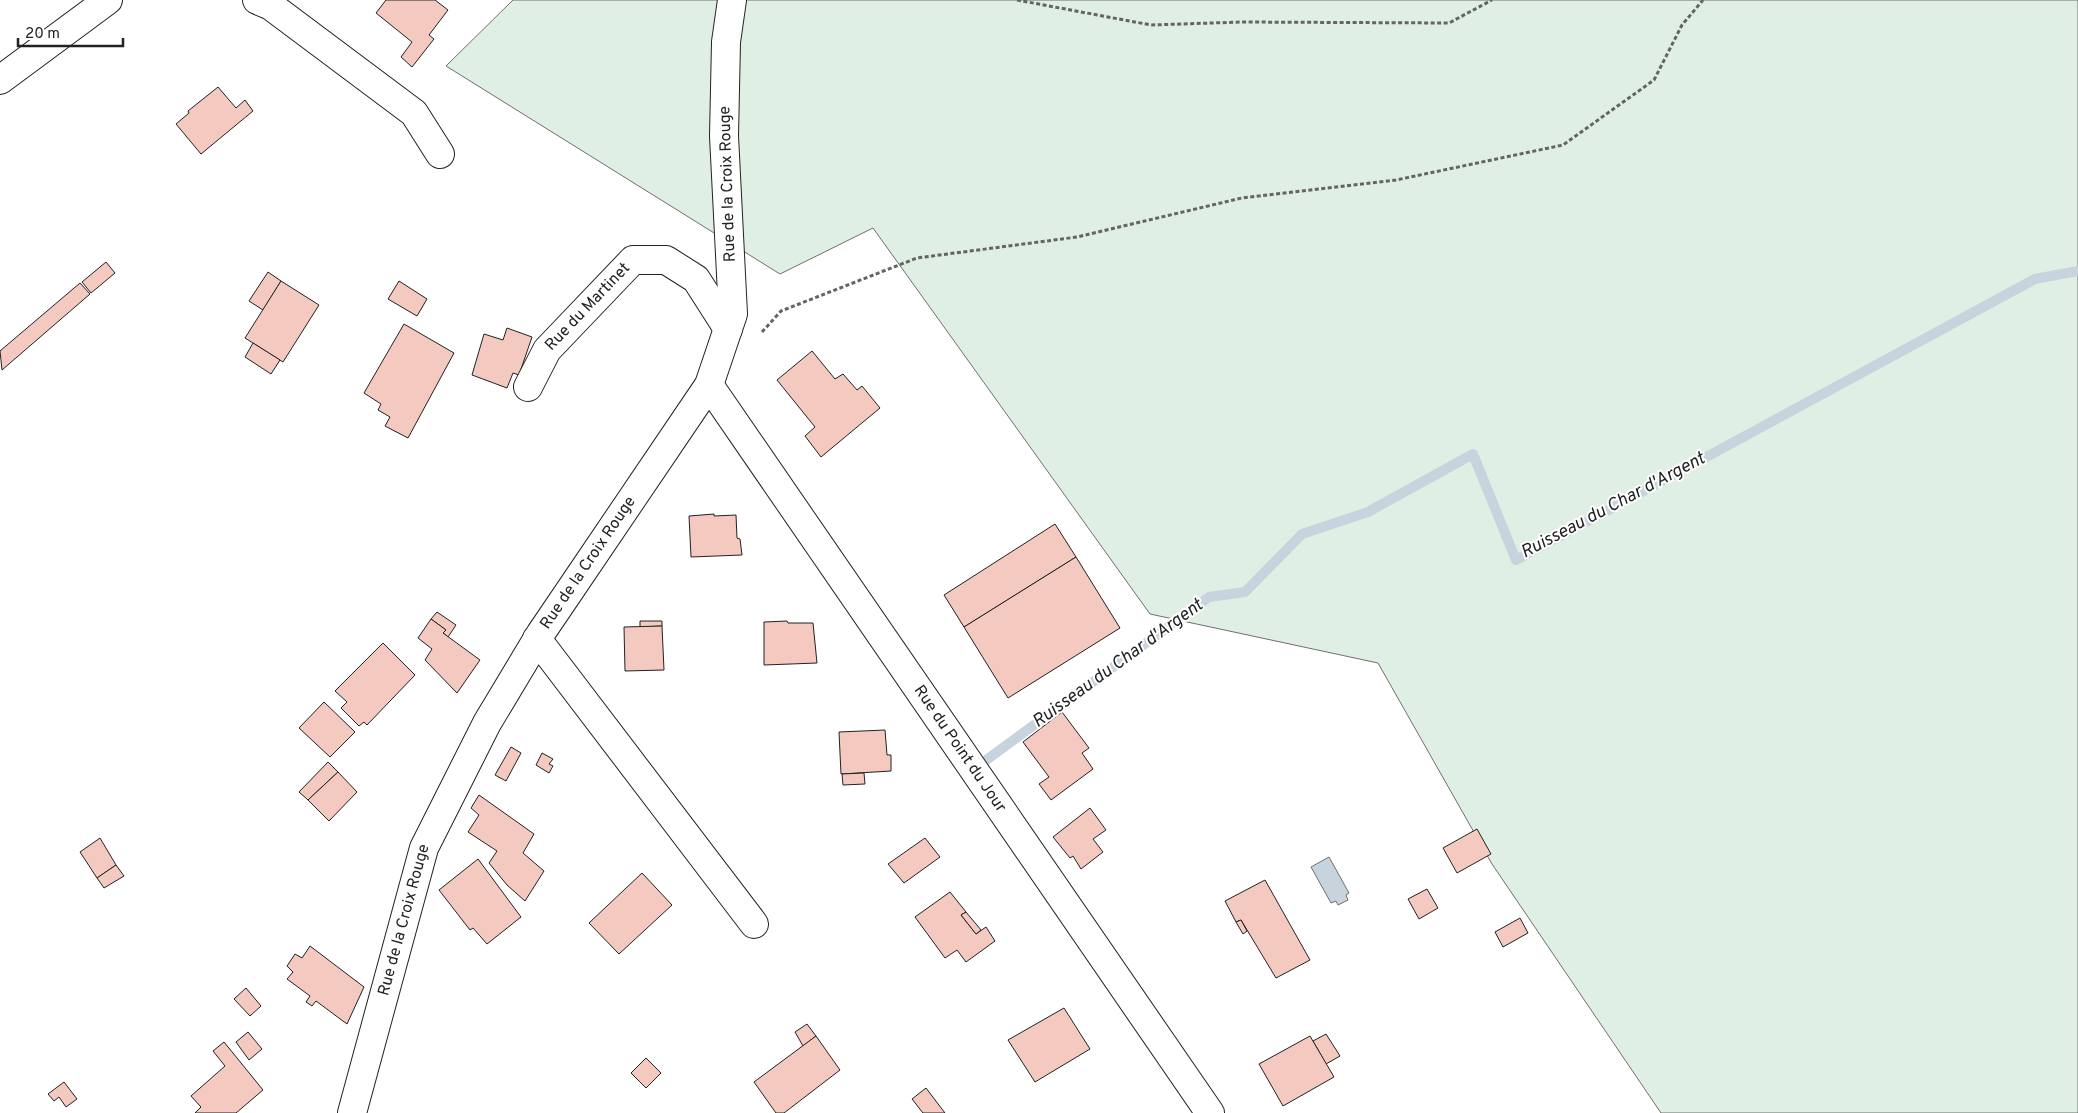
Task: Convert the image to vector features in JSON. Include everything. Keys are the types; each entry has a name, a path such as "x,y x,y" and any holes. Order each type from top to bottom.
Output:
{"street":[{"path":"0,80 108,0"},
{"name":"Rue de la Croix Rouge","path":"352,1113 424,848 487,723 537,639 709,386 733,314 724,136 726,42 732,0"},
{"path":"269,2 414,113 440,154"},
{"name":"Rue du Martinet","path":"528,388 547,350 633,260 666,260 696,279 728,329"},
{"name":"Rue du Point du Jour","path":"709,386 1210,1113"},
{"path":"537,639 754,924"}],"path":[{"path":"1017,0 1151,25 1242,22 1449,23 1492,0"},
{"path":"719,355 752,342 782,311 917,258 1077,237 1242,198 1396,180 1562,145 1654,80 1682,25 1703,0"}],"green space":[{"path":"513,0 2078,0 2078,1113 1661,1113 1492,864 1378,663 1150,614 873,228 780,274 446,66"}],"shaded area":[{"path":"1329,857 1349,893 1346,895 1348,900 1338,905 1336,901 1331,903 1311,867"}],"building":[{"path":"386,0 435,0 448,10 429,35 434,39 412,67 401,57 412,42 376,13"},
{"path":"218,87 236,108 245,100 253,111 201,154 176,124 189,113 188,111"},
{"path":"106,262 115,273 91,293 82,282"},
{"path":"268,272 281,281 263,310 249,301"},
{"path":"281,281 319,305 283,362 245,338"},
{"path":"399,281 427,299 417,316 388,299"},
{"path":"80,283 90,294 2,370 0,351"},
{"path":"404,324 454,353 408,438 385,426 390,417 378,410 381,404 364,393"},
{"path":"507,328 532,337 519,375 513,373 507,388 472,375 484,334 503,340"},
{"path":"253,343 280,360 271,374 245,357"},
{"path":"812,351 835,379 843,374 857,390 862,386 880,408 821,457 805,436 815,427 777,380"},
{"path":"714,514 714,516 736,515 737,538 740,539 742,555 691,557 689,516"},
{"path":"1055,524 1076,557 964,627 944,595"},
{"path":"1076,557 1120,628 1008,698 964,627"},
{"path":"437,612 456,625 448,637 443,633 446,630 431,619"},
{"path":"431,619 446,630 443,633 480,660 457,693 425,660 432,649 418,638"},
{"path":"640,621 662,621 662,626 640,627"},
{"path":"787,621 788,623 813,623 817,663 764,665 764,622"},
{"path":"662,626 664,670 625,671 624,627"},
{"path":"383,643 415,675 367,725 364,722 359,726 341,708 347,702 335,691"},
{"path":"324,702 355,732 330,757 299,728"},
{"path":"1062,712 1089,748 1082,753 1093,769 1051,800 1039,784 1049,777 1023,742"},
{"path":"885,730 887,755 891,755 891,771 841,774 839,732"},
{"path":"511,747 521,753 506,781 495,775"},
{"path":"542,753 553,759 549,764 553,766 549,773 536,765"},
{"path":"328,762 338,772 308,800 299,792"},
{"path":"338,772 357,792 329,821 308,800"},
{"path":"864,773 865,784 843,785 842,774"},
{"path":"479,795 534,834 523,853 544,871 525,901 507,885 489,863 497,851 468,832 479,815 471,808"},
{"path":"1090,808 1106,830 1093,839 1103,852 1081,869 1073,856 1070,858 1053,837"},
{"path":"1477,829 1491,854 1457,873 1443,848"},
{"path":"100,838 116,865 97,878 80,852"},
{"path":"925,838 940,857 904,883 888,864"},
{"path":"478,859 521,917 487,944 473,928 470,930 439,890"},
{"path":"116,865 124,876 104,888 97,878"},
{"path":"642,873 672,905 619,954 589,923"},
{"path":"1265,880 1310,960 1276,978 1241,920 1236,922 1225,901"},
{"path":"1427,889 1438,908 1419,919 1408,899"},
{"path":"950,892 966,912 961,915 976,934 986,927 995,941 966,962 957,950 945,958 915,917"},
{"path":"966,912 981,930 976,934 961,915"},
{"path":"1520,918 1528,933 1503,947 1495,932"},
{"path":"1241,920 1247,931 1243,934 1236,922"},
{"path":"310,946 364,987 347,1024 316,1001 312,1006 306,1002 310,996 287,979 293,972 287,966 295,954 302,958"},
{"path":"246,988 261,1006 250,1016 234,999"},
{"path":"1064,1008 1090,1049 1035,1082 1008,1040"},
{"path":"807,1024 816,1036 803,1046 795,1032"},
{"path":"248,1032 262,1049 249,1060 236,1042"},
{"path":"1326,1034 1340,1056 1326,1064 1313,1041"},
{"path":"816,1036 840,1070 784,1113 776,1113 754,1082"},
{"path":"1310,1036 1334,1077 1283,1106 1259,1064"},
{"path":"224,1042 263,1090 236,1113 195,1113 201,1107 191,1096 225,1066 213,1051"},
{"path":"646,1058 661,1073 646,1088 631,1073"},
{"path":"64,1082 77,1099 66,1107 59,1097 54,1101 48,1094"},
{"path":"926,1088 945,1113 923,1113 912,1099"}],"waterway":[{"name":"Ruisseau du Char d'Argent","path":"974,769 1209,597 1245,592 1302,534 1368,512 1473,454 1516,560 2035,279 2078,271"}]}
